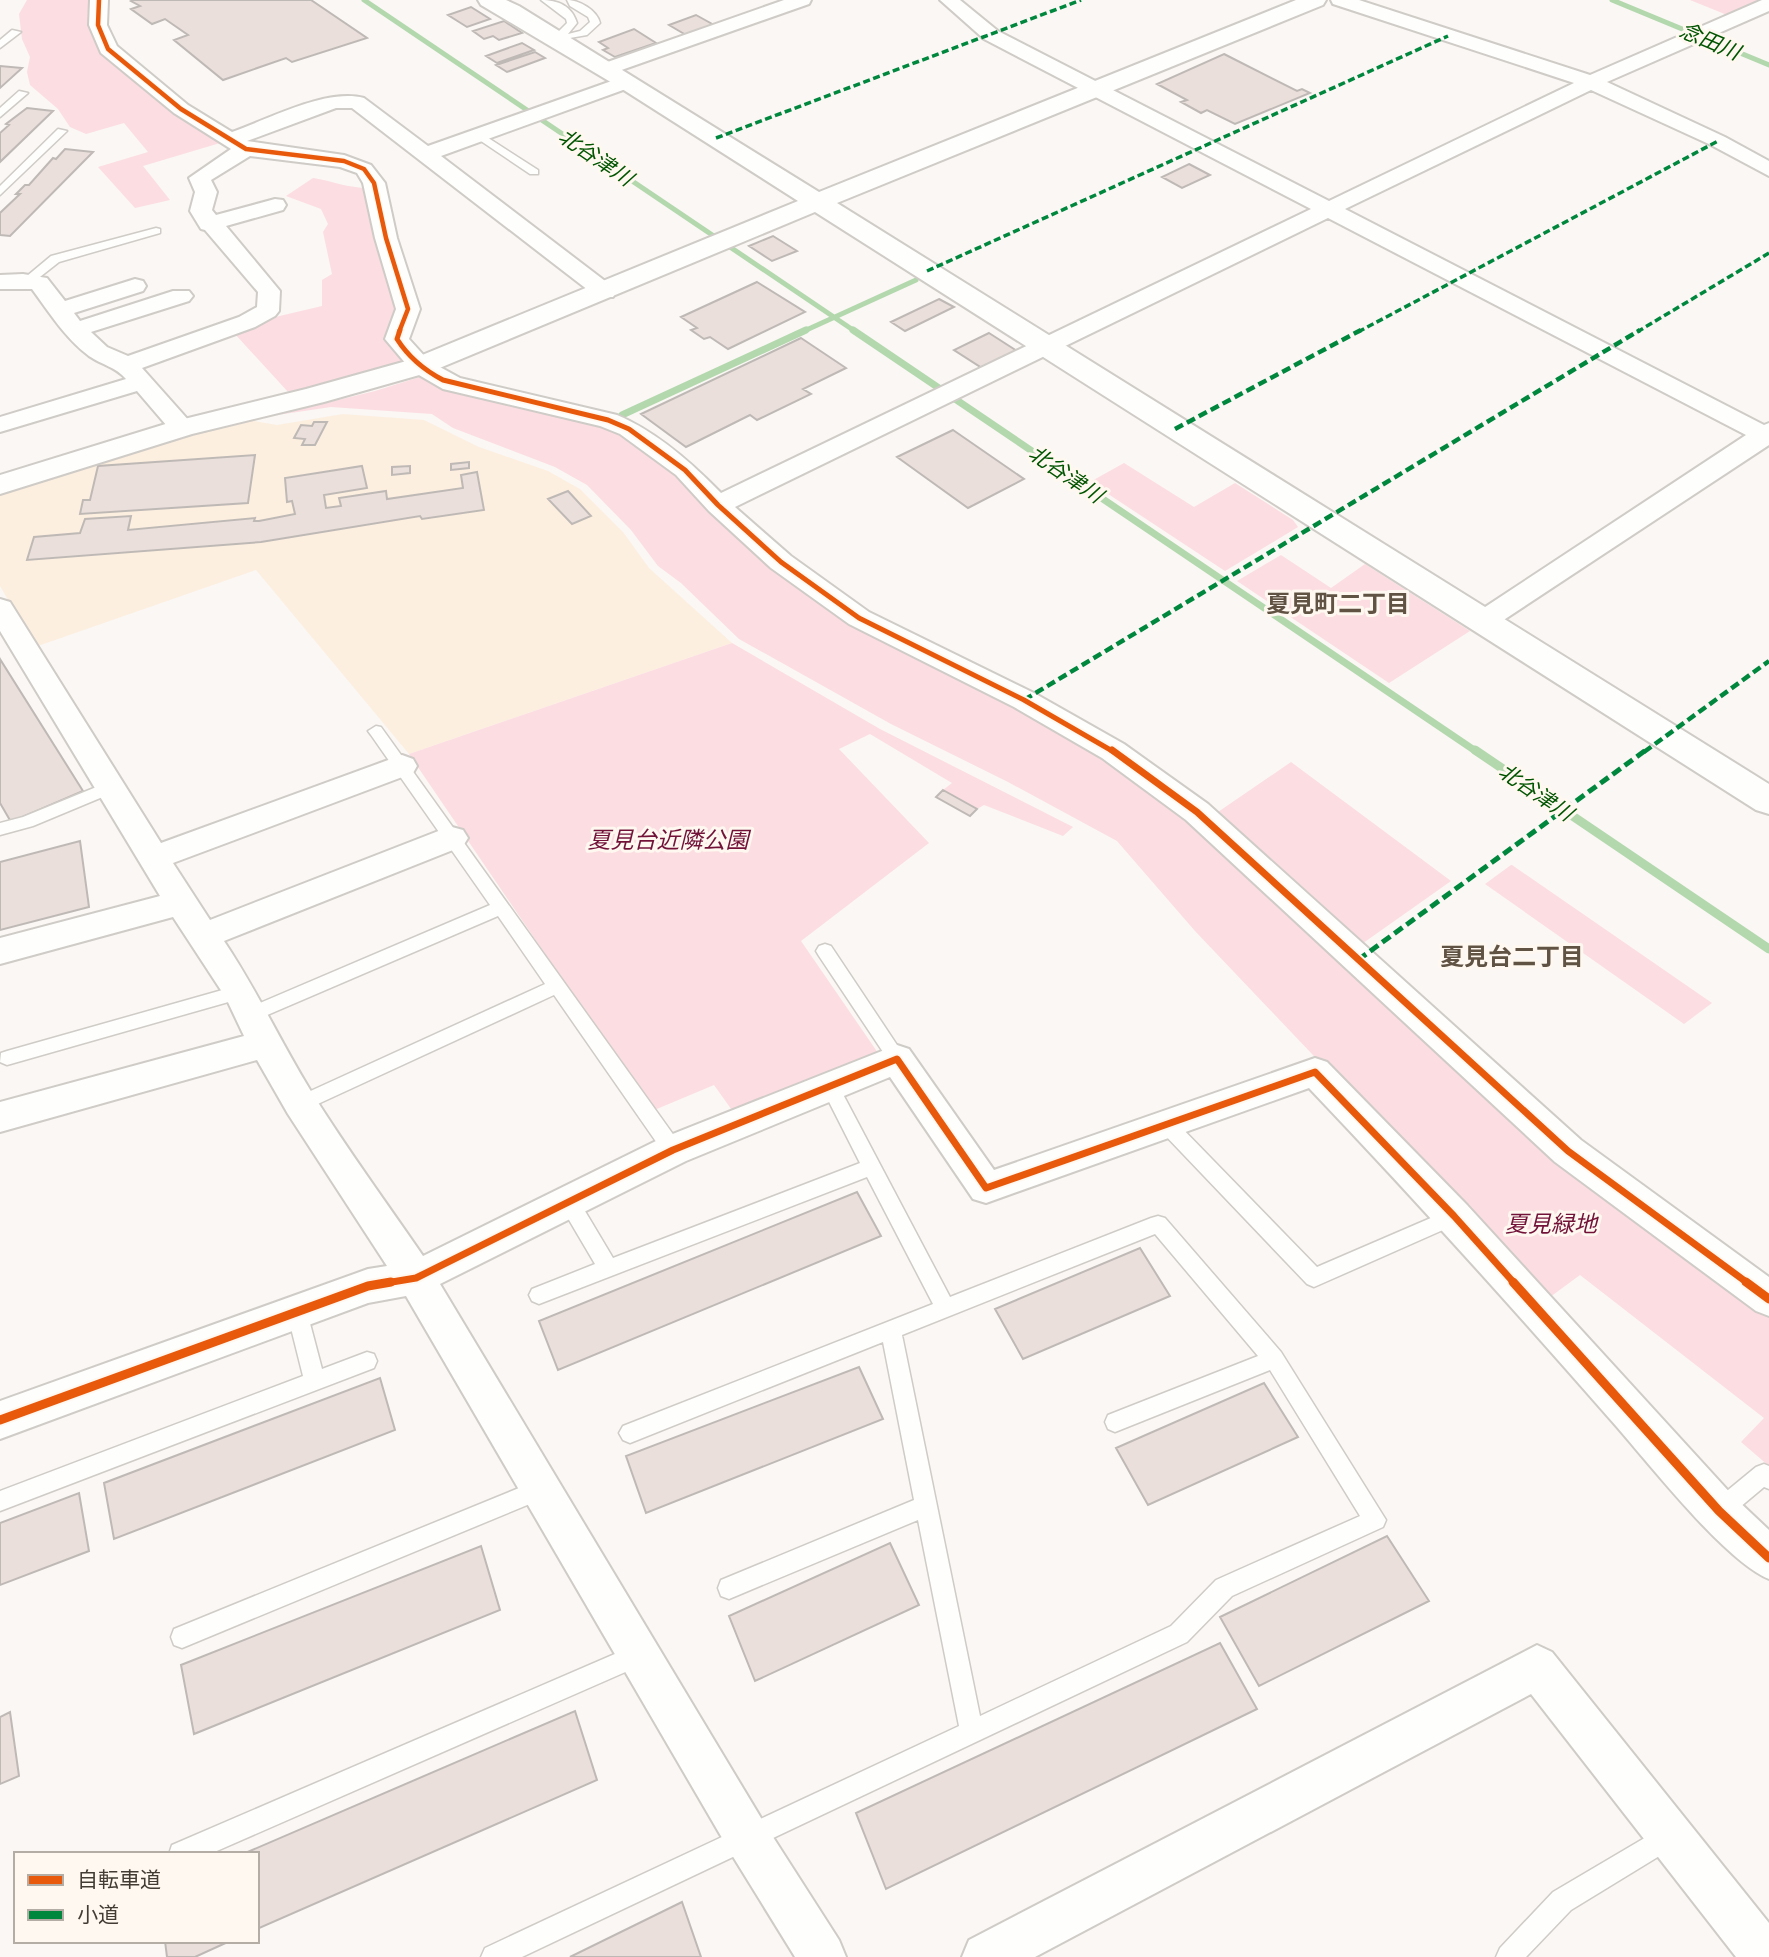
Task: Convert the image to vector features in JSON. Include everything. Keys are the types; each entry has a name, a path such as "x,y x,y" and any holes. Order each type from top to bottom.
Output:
{"street":[{"path":"99,0 98,25 108,49 181,108 238,145 344,161 364,169 374,183 386,238 408,309 397,339 403,350 430,376 452,384 608,420 629,429 685,470 718,505 781,562 859,618 1024,699 1113,751 1197,812 1569,1151 1769,1299"},
{"path":"489,0 627,82 1769,801"},
{"path":"606,69 802,0"},
{"path":"949,0 991,35 1326,210 1767,434 1483,621"},
{"path":"0,485 182,428 328,393 420,366 606,292 1093,88 1315,0"},
{"path":"1340,0 1591,82 1718,141 1769,170"},
{"path":"718,505 1591,82 1769,4"},
{"path":"424,155 627,82"},
{"path":"0,425 134,373 267,311 269,291 201,211 206,192 200,178 238,145 334,102 357,102 606,292"},
{"path":"209,223 275,205"},
{"path":"0,282 27,281 39,284 75,330 99,352 134,373 182,428"},
{"path":"59,310 135,286"},
{"path":"75,330 181,296"},
{"path":"4,619 252,1017 300,1104 416,1279 748,1839 822,1957"},
{"path":"154,858 402,766"},
{"path":"202,936 452,838"},
{"path":"0,951 181,903"},
{"path":"0,1117 252,1017"},
{"path":"0,1420 368,1286 416,1279 673,1150 897,1059 986,1188 1315,1072 1454,1216 1719,1511 1769,1558"},
{"path":"986,1957 1537,1667 1766,1957"}],"lane":[{"path":"546,0 568,13 572,19 572,23 557,39"},
{"path":"557,39 583,33 595,23 593,15 573,4 572,0"},
{"path":"0,46 16,32"},
{"path":"0,114 23,93"},
{"path":"0,192 62,131"},
{"path":"479,135 534,172"},
{"path":"27,281 55,259 156,231"},
{"path":"376,731 673,1150"},
{"path":"0,829 27,822 111,788"},
{"path":"7,1058 252,1017 502,907"},
{"path":"825,951 897,1059"},
{"path":"300,1104 557,986"},
{"path":"830,1086 945,1308"},
{"path":"1168,1126 1314,1278 1454,1216"},
{"path":"539,1295 872,1167"},
{"path":"569,1202 608,1268"},
{"path":"494,1957 1179,1634 1224,1588 1375,1520 1274,1359 1158,1224 630,1433"},
{"path":"297,1312 315,1381"},
{"path":"891,1330 972,1732"},
{"path":"1115,1422 1274,1359"},
{"path":"0,1501 367,1361"},
{"path":"1719,1511 1764,1474 1769,1479"},
{"path":"182,1637 541,1489"},
{"path":"729,1588 926,1506"},
{"path":"186,1852 638,1655"},
{"path":"1509,1957 1562,1901 1670,1835"}],"shaded area":[{"path":"343,414 424,420 479,447 548,471 580,489 623,532 649,568 732,643 409,754 256,570 35,647 0,586 0,495 139,449 249,420 277,425"}],"green space":[{"path":"27,0 92,0 92,26 175,111 220,143 143,166 170,200 135,208 98,167 148,152 124,123 86,134 70,127 58,109 30,85 27,72 30,57 22,39 19,14"},
{"path":"1690,0 1757,0 1763,3 1732,17"},
{"path":"313,178 368,188 401,309 406,360 289,393 234,333 267,319 322,306 322,280 332,274 323,232 328,224 321,209 286,196"},
{"name":"夏見緑地","path":"423,376 621,431 675,472 774,566 1109,754 1769,1310 1769,1466 1741,1442 1764,1418 1580,1275 1546,1300 1195,931 1117,841 1008,782 891,724 739,639 681,583 658,566 631,530 587,485 555,467 453,428 432,414 331,407 277,415 375,391"},
{"path":"1124,463 1194,507 1235,483 1293,520 1298,527 1225,571 1090,482"},
{"path":"1281,555 1331,588 1365,564 1470,631 1389,683 1237,581"},
{"name":"夏見台近隣公園","path":"732,643 880,729 1073,827 1063,836 984,805 977,809 943,790 952,783 870,734 839,749 929,843 801,941 878,1053 734,1113 714,1085 652,1111 409,754"},
{"path":"1291,762 1451,881 1359,946 1218,812"},
{"path":"1511,865 1712,1003 1684,1024 1485,884"}],"building":[{"path":"133,0 311,0 367,38 292,62 286,58 223,80 174,40 188,35 165,19 152,24 131,9 140,6 131,1"},
{"path":"471,7 490,19 467,27 448,15"},
{"path":"696,15 714,25 686,35 669,25"},
{"path":"504,21 522,33 499,40 493,36 484,39 473,31"},
{"path":"634,29 656,43 615,57 603,50 608,48 599,42"},
{"path":"522,43 534,50 497,63 486,56"},
{"path":"535,52 545,58 507,72 496,65"},
{"path":"1224,54 1297,91 1302,89 1310,93 1235,124 1207,110 1201,113 1181,102 1187,100 1157,84"},
{"path":"0,66 22,68 0,88"},
{"path":"27,108 53,111 0,162 0,133 9,125 6,124"},
{"path":"65,149 93,152 10,236 0,235 0,213 20,194 16,194 25,185 29,185 53,158 56,159"},
{"path":"1189,164 1210,175 1182,188 1162,177"},
{"path":"773,236 797,251 772,261 749,246"},
{"path":"757,282 805,312 728,349 710,337 704,339 691,330 697,328 681,317"},
{"path":"939,299 954,307 905,331 891,322"},
{"path":"989,333 1017,351 982,368 954,350"},
{"path":"801,338 846,368 803,389 811,394 757,420 750,415 686,447 641,414"},
{"path":"314,422 327,422 315,445 302,445 305,439 294,438 301,425 312,426"},
{"path":"953,430 1024,479 968,508 897,457"},
{"path":"255,455 248,503 80,514 83,500 90,500 98,466"},
{"path":"469,462 469,468 451,470 451,464"},
{"path":"362,466 367,488 324,495 326,508 341,506 339,498 386,491 387,499 463,488 461,475 477,472 484,510 422,519 420,516 261,542 27,560 34,537 80,533 85,519 131,516 128,530 255,518 254,521 259,521 295,514 292,501 287,502 285,478"},
{"path":"410,466 410,473 392,475 392,467"},
{"path":"568,491 591,516 572,524 548,499"},
{"path":"0,659 83,791 11,822 0,803"},
{"path":"943,790 977,809 970,816 936,797"},
{"path":"80,841 89,907 0,930 0,862"},
{"path":"857,1192 881,1236 558,1370 539,1321"},
{"path":"1140,1248 1170,1296 1023,1359 995,1309"},
{"path":"859,1367 883,1419 646,1513 626,1456"},
{"path":"380,1378 395,1430 114,1539 104,1483"},
{"path":"1264,1383 1298,1437 1148,1505 1116,1448"},
{"path":"79,1493 89,1551 0,1585 0,1523"},
{"path":"1387,1536 1429,1601 1259,1686 1220,1617"},
{"path":"890,1543 919,1605 755,1681 729,1616"},
{"path":"481,1546 500,1610 194,1734 181,1665"},
{"path":"1220,1643 1257,1709 886,1889 856,1813"},
{"path":"575,1711 597,1780 259,1928 259,1852 248,1852"},
{"path":"10,1712 19,1776 0,1784 0,1717"},
{"path":"682,1902 701,1957 570,1957"},
{"path":"165,1943 226,1943 195,1957 167,1957"}],"waterway":[{"name":"北谷津川","path":"364,0 834,317"},
{"name":"念田川","path":"1612,0 1769,65"},
{"path":"834,317 916,280"},
{"path":"802,332 834,317"},
{"name":"北谷津川","path":"834,317 856,332"},
{"path":"622,415 806,330"},
{"name":"北谷津川","path":"853,330 1477,752"},
{"name":"北谷津川","path":"1475,750 1769,949"}],"marked path":[{"path":"716,138 1081,0"},
{"path":"927,271 1448,36"},
{"path":"1175,429 1718,141"},
{"path":"1024,700 1769,253"},
{"path":"1358,960 1769,661"}],"cycle path":[{"path":"99,0 98,25 108,49 181,109 246,149 344,161 364,169 374,183 386,238 408,309 397,339 420,366 452,384 608,420 629,429 685,470 718,505 781,562 859,618 1024,700 1113,751 1197,812 1568,1151 1769,1299"},
{"path":"0,1420 368,1286 416,1278 673,1150 897,1059 986,1188 1315,1072 1454,1216 1719,1511 1769,1558"}],"district":[{"name":"夏見町二丁目","path":"1338,603"},
{"name":"夏見台二丁目","path":"1512,956"}]}
